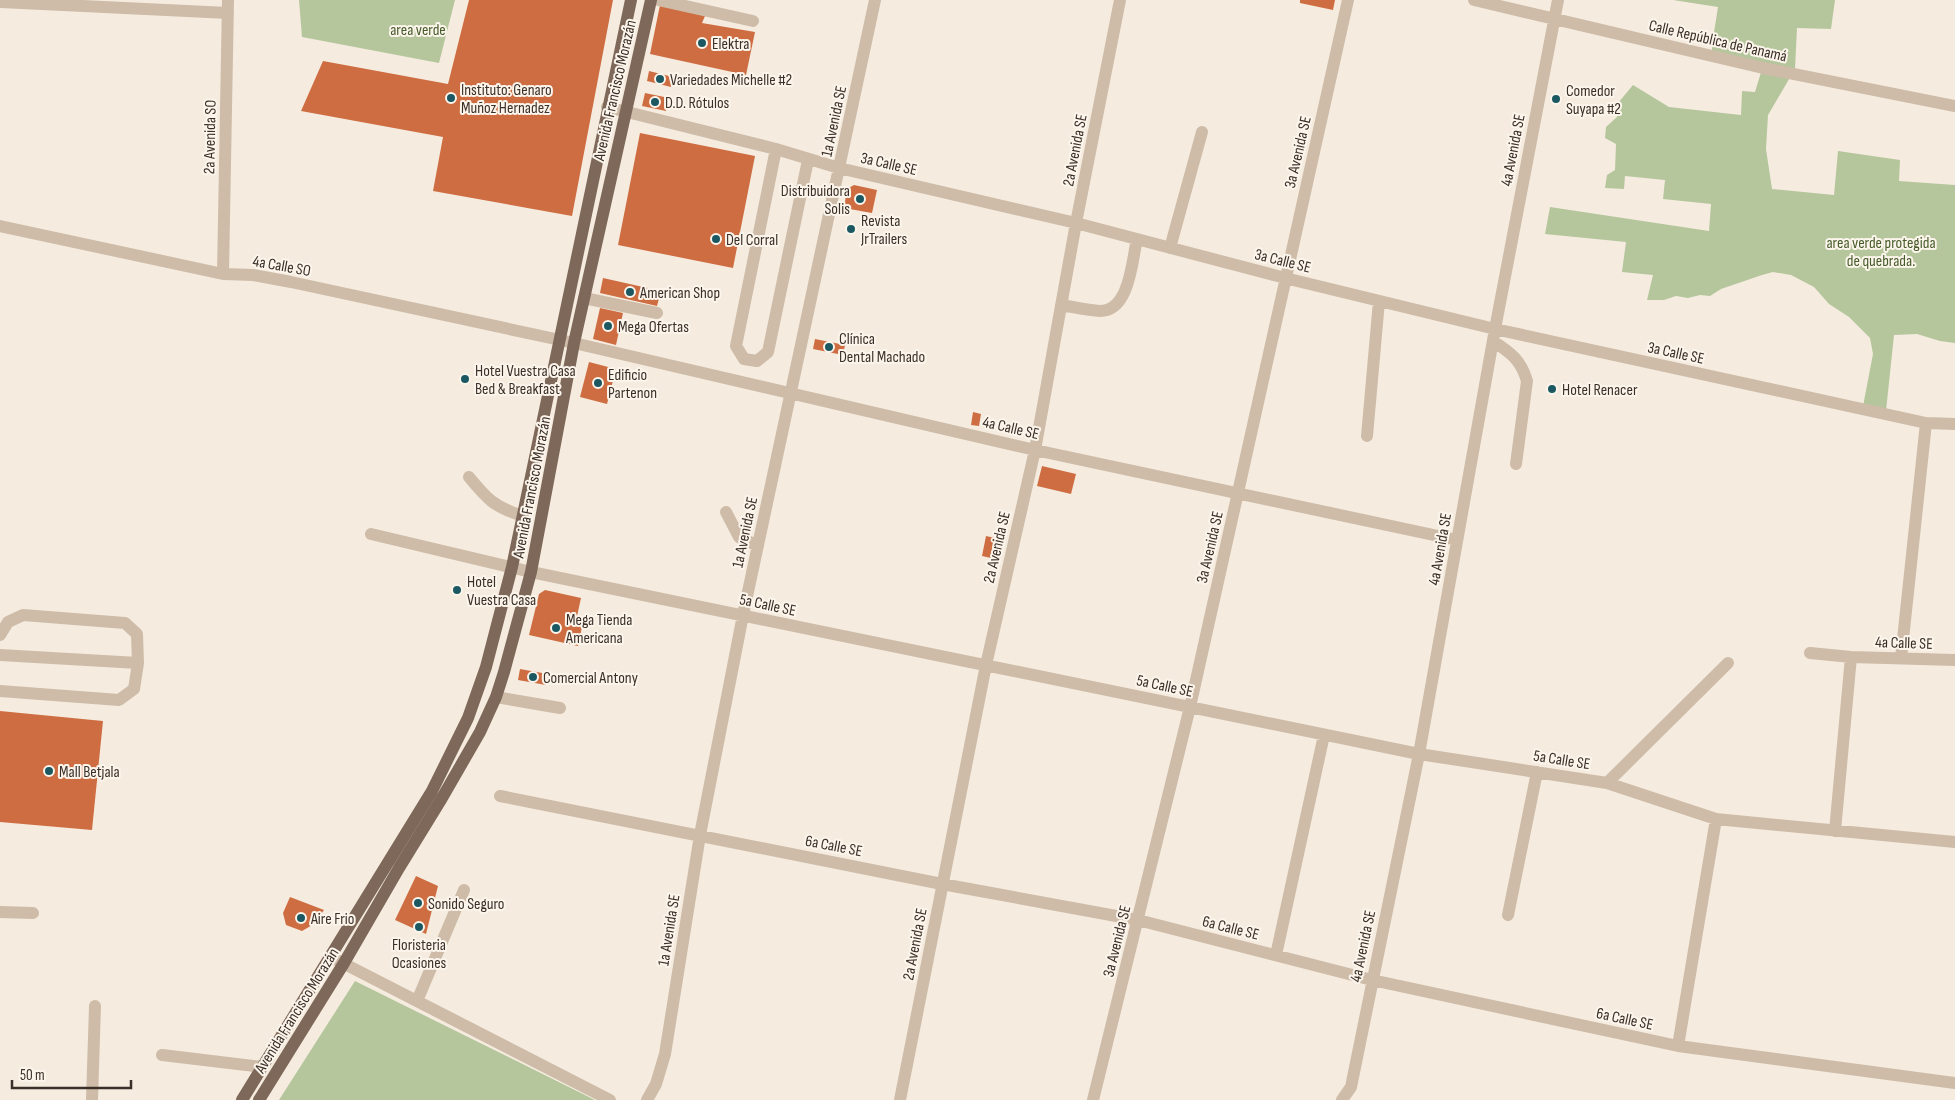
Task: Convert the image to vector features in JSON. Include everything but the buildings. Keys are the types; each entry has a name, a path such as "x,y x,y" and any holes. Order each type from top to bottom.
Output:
{"main road":[{"name":"Avenida Francisco Morazán","path":"437,795 486,667 512,567 558,340 631,0"},
{"name":"Avenida Francisco Morazán","path":"242,1100 331,957 480,732 496,697 531,572 574,343 651,0"},
{"name":"Avenida Francisco Morazán","path":"259,1100 344,963 417,827"}],"street":[{"path":"658,0 753,21"},
{"name":"1a Avenida SE","path":"647,1100 656,1084 665,1054 700,835 743,615 875,0"},
{"name":"2a Avenida SE","path":"900,1100 986,665 1035,450 1076,224 1120,0"},
{"name":"3a Avenida SE","path":"1093,1100 1190,707 1348,0"},
{"name":"Calle República de Panamá","path":"1474,0 1763,68 1955,106"},
{"name":"4a Avenida SE","path":"1342,1100 1351,1087 1418,754 1494,335 1558,0"},
{"path":"0,2 228,6"},
{"name":"2a Avenida SO","path":"223,274 228,6"},
{"name":"3a Calle SE","path":"607,107 776,149 839,168 1137,239 1379,301 1494,335 1926,423 1955,424"},
{"path":"1170,248 1202,132"},
{"path":"776,149 736,346 744,359 757,362 768,352 808,160"},
{"name":"4a Calle SO","path":"0,226 223,274 253,275 291,282 558,340"},
{"path":"1061,305 1102,311 1115,305 1124,295 1137,239"},
{"path":"584,298 657,313"},
{"path":"1367,436 1379,301"},
{"path":"1494,335 1514,356 1524,370 1527,381 1516,464"},
{"name":"4a Calle SE","path":"558,340 1035,450 1457,540"},
{"path":"1901,658 1926,423"},
{"path":"469,477 488,500 523,516"},
{"path":"726,512 739,537 758,546"},
{"name":"5a Calle SE","path":"372,534 531,572 1418,754 1607,783 1716,819 1955,842"},
{"path":"0,635 8,622 23,614 125,623 137,634 138,663 134,689 119,700 0,691"},
{"name":"4a Calle SE","path":"1810,653 1851,657 1955,660"},
{"path":"0,655 138,663"},
{"path":"1835,831 1851,657"},
{"path":"1607,783 1728,663"},
{"path":"496,697 560,708"},
{"path":"1276,955 1324,735"},
{"path":"1508,914 1537,772"},
{"name":"6a Calle SE","path":"500,796 942,884 1138,920 1372,980 1678,1046 1955,1083"},
{"path":"1678,1046 1716,819"},
{"path":"417,1001 464,890"},
{"path":"0,912 33,913"},
{"path":"331,957 610,1100"},
{"path":"92,1100 95,1006"},
{"path":"162,1055 262,1067"}],"green space":[{"name":"area verde","path":"299,0 455,0 439,63 302,37"},
{"name":"area verde protegida de quebrada.","path":"1673,0 1835,0 1831,29 1797,28 1795,69 1768,115 1766,149 1772,189 1834,195 1838,151 1900,160 1899,181 1955,185 1955,343 1940,341 1917,334 1894,335 1886,411 1863,406 1873,354 1870,338 1849,317 1829,304 1814,287 1791,275 1773,272 1721,289 1710,296 1700,295 1688,298 1676,296 1664,300 1647,300 1653,275 1622,272 1626,242 1545,234 1550,207 1709,231 1711,204 1663,199 1665,180 1625,176 1624,189 1605,188 1607,175 1615,170 1616,144 1605,138 1606,127 1617,117 1618,103 1633,85 1669,107 1741,115 1742,91 1755,92 1762,69 1712,54 1718,7"},
{"path":"355,981 595,1100 279,1100"}],"place":[{"name":"Elektra","path":"702,43"},
{"name":"Variedades Michelle #2","path":"660,79"},
{"name":"Instituto: Genaro Muñoz Hernadez","path":"451,98"},
{"name":"Comedor Suyapa #2","path":"1556,99"},
{"name":"D.D. Rótulos","path":"655,102"},
{"name":"Distribuidora Solis","path":"860,199"},
{"name":"Revista JrTrailers","path":"851,229"},
{"name":"Del Corral","path":"716,239"},
{"name":"American Shop","path":"630,292"},
{"name":"Mega Ofertas","path":"608,326"},
{"name":"Clínica Dental Machado","path":"829,347"},
{"name":"Hotel Vuestra Casa Bed & Breakfast","path":"465,379"},
{"name":"Edificio Partenon","path":"598,383"},
{"name":"Hotel Renacer","path":"1552,389"},
{"name":"Hotel Vuestra Casa","path":"457,590"},
{"name":"Mega Tienda Americana","path":"556,628"},
{"name":"Comercial Antony","path":"533,677"},
{"name":"Mall Betjala","path":"49,771"},
{"name":"Sonido Seguro","path":"418,903"},
{"name":"Aire Frio","path":"301,918"},
{"name":"Floristeria Ocasiones","path":"419,927"}]}
